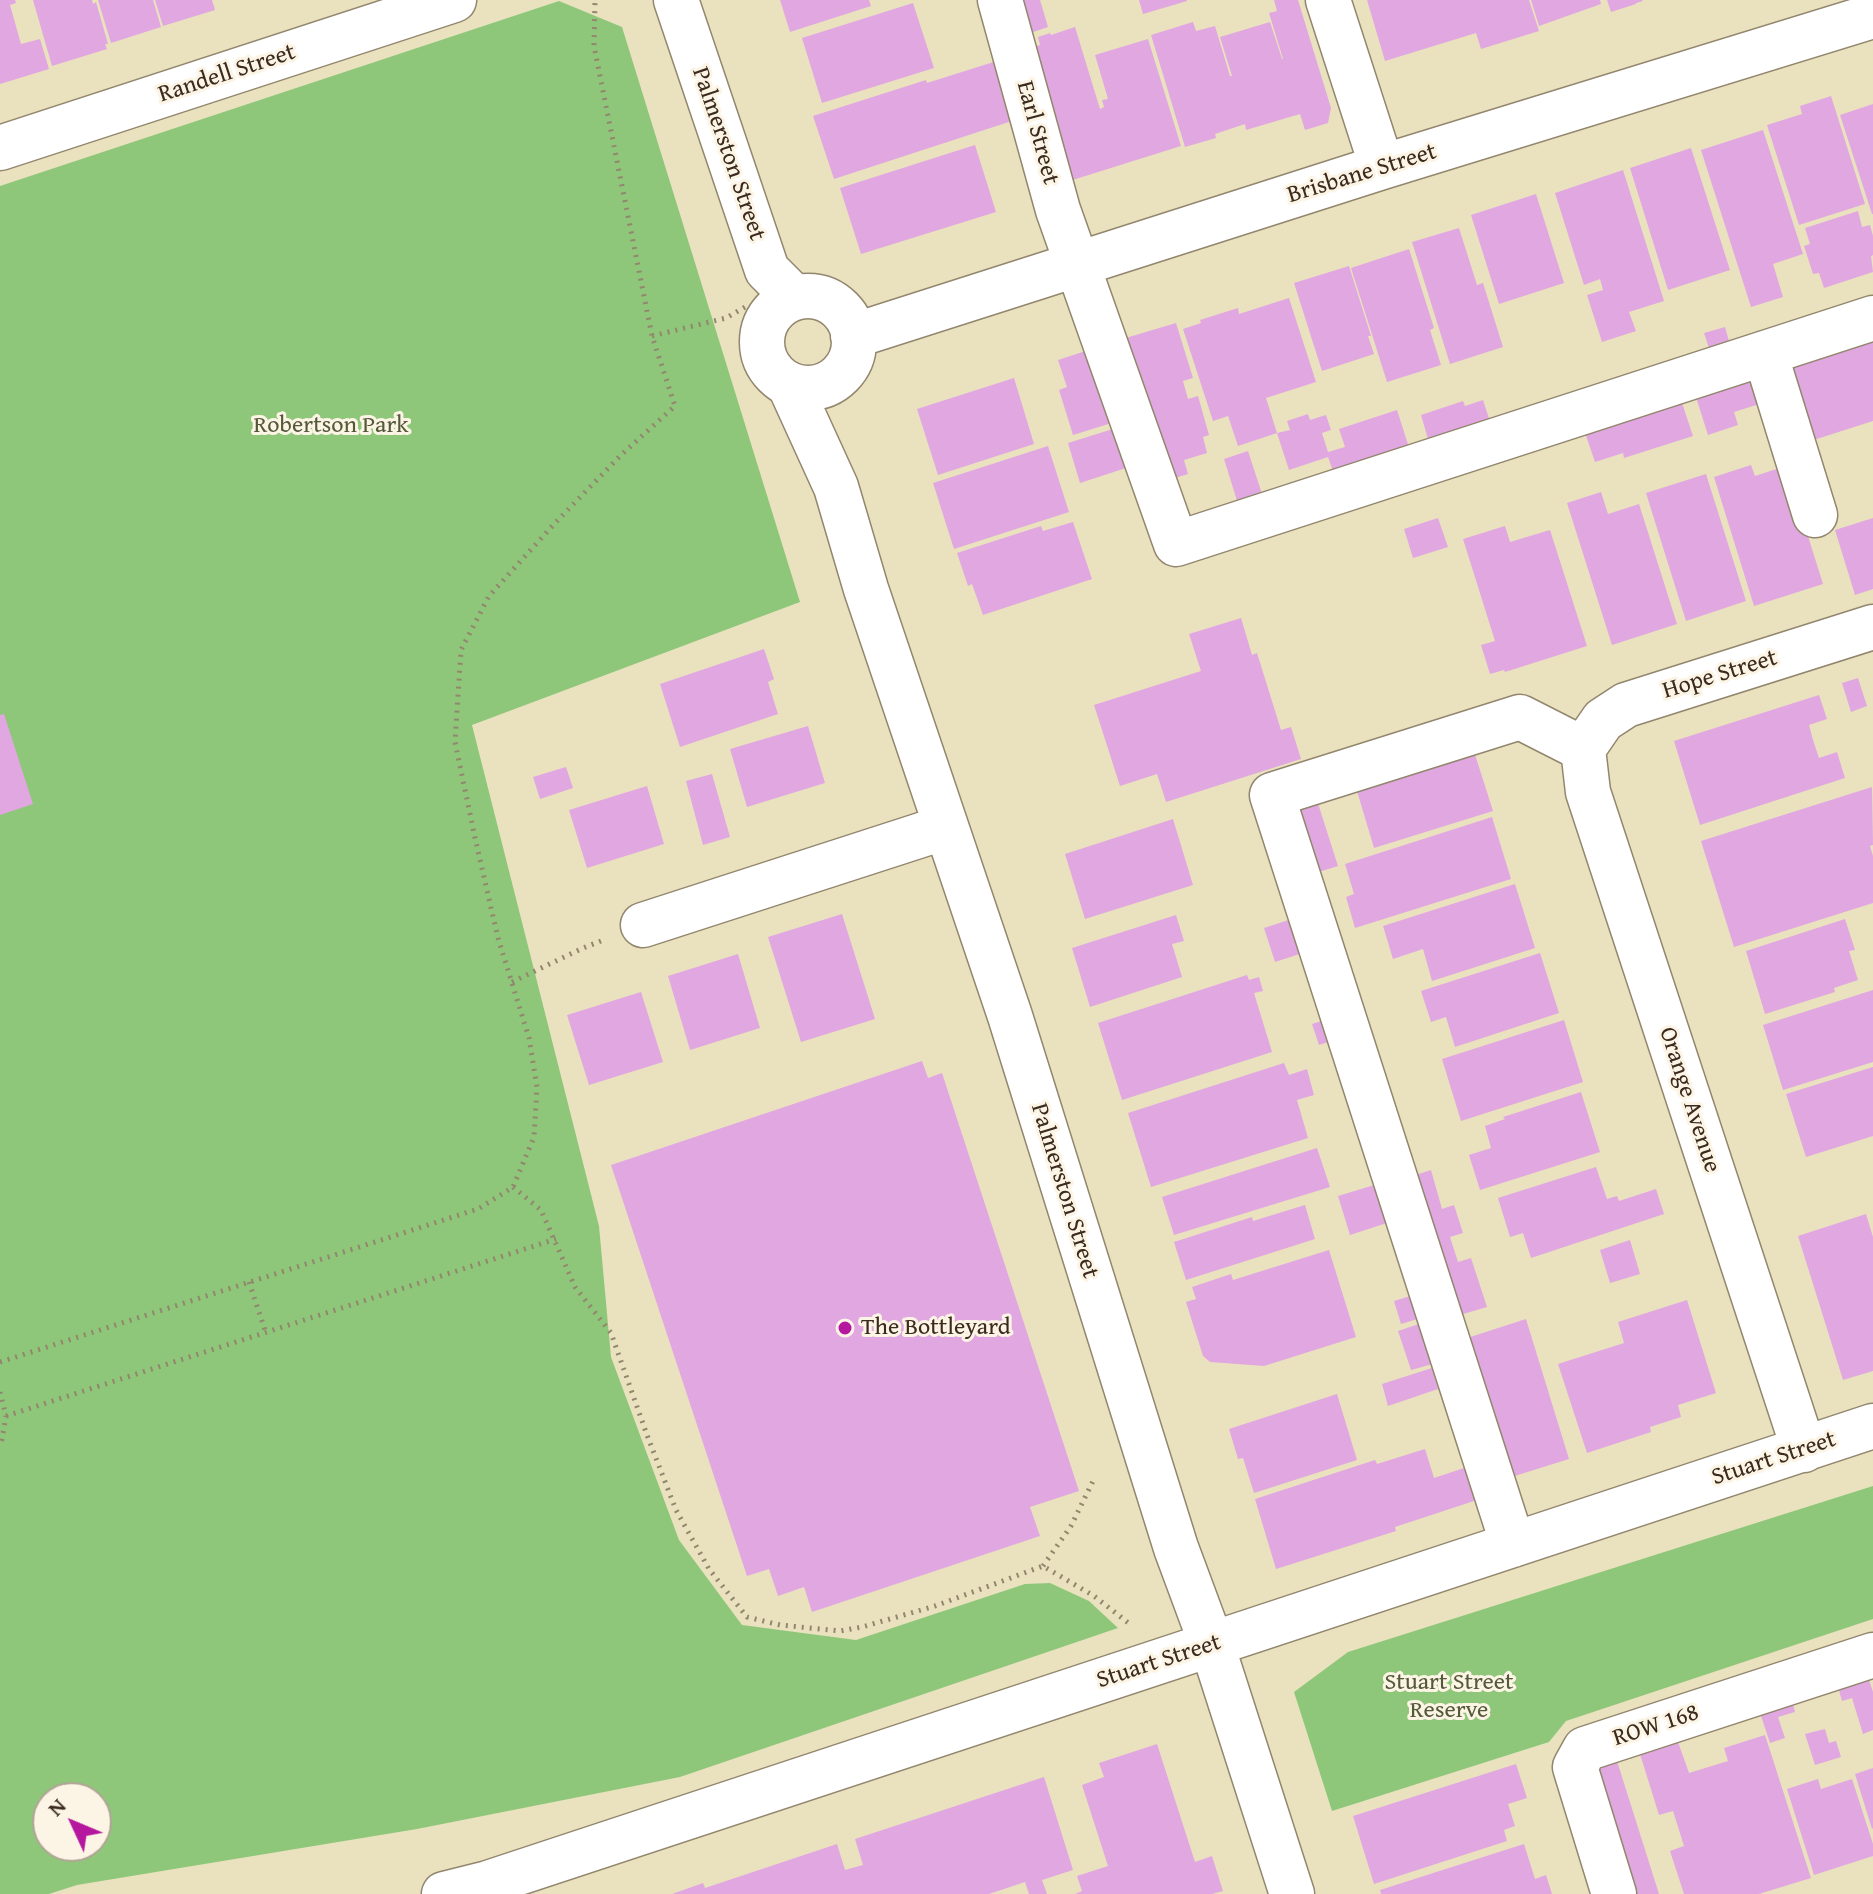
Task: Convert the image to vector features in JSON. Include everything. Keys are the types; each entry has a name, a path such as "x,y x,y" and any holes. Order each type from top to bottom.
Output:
{"street":[{"name":"Randell Street","path":"0,148 454,0"},
{"name":"Palmerston Street","path":"676,0 767,270 790,293"},
{"name":"Earl Street","path":"1000,0 1058,210 1176,544 1765,353"},
{"path":"1328,0 1382,167"},
{"name":"Brisbane Street","path":"853,336 1382,167 1873,16"},
{"path":"790,293 826,300 839,308 849,321 853,336 849,362 842,373 818,387 804,388 789,384 766,363 762,347 763,331 770,317 790,293"},
{"path":"1815,515 1765,353 1873,318"},
{"name":"Palmerston Street","path":"832,381 836,487"},
{"name":"Palmerston Street","path":"789,384 836,487 866,589 1010,1016 1176,1548 1193,1651 1287,1893"},
{"name":"Hope Street","path":"1583,749 1603,720 1626,705 1870,640"},
{"path":"1513,1545 1272,795 1520,717 1583,749"},
{"name":"Orange Avenue","path":"1583,749 1588,792 1804,1450"},
{"path":"643,925 946,827"},
{"name":"Stuart Street","path":"444,1894 503,1878 1873,1426"},
{"name":"ROW 168","path":"1614,1894 1575,1767 1585,1749 1873,1655"}],"path":[{"path":"0,1362 478,1209 513,1187 534,1137 537,1087 529,1038 491,909 455,742 461,650 489,596 621,455 675,406 652,336 594,46 595,0"},
{"path":"652,336 726,318 790,293"},
{"path":"512,982 583,948 643,925"},
{"path":"513,1187 541,1210 575,1287 611,1333 676,1510 709,1569 747,1617 780,1625 840,1631 935,1606 1043,1566 1071,1526 1094,1479"},
{"path":"6,1416 556,1239"},
{"path":"249,1282 266,1333"},
{"path":"0,1392 6,1416 0,1444"},
{"path":"1043,1566 1193,1651"}],"green space":[{"name":"Robertson Park","path":"559,1 622,27 800,602 472,725 599,1226 611,1357 679,1540 742,1625 856,1640 1025,1584 1050,1583 1089,1601 1118,1628 680,1777 417,1829 77,1885 49,1894 0,1894 0,186"},
{"name":"Stuart Street Reserve","path":"1873,1486 1873,1619 1566,1721 1549,1742 1332,1811 1294,1692 1348,1652"}],"building":[{"path":"0,0 15,0 16,3 10,5 21,44 40,39 49,69 0,84"},
{"path":"33,0 96,2 107,49 52,66"},
{"path":"98,0 153,0 161,27 111,43"},
{"path":"155,0 212,0 215,10 163,26"},
{"path":"780,0 869,0 871,6 790,32"},
{"path":"1008,0 1040,0 1048,27 1019,37"},
{"path":"1139,0 1187,0 1187,1 1143,14"},
{"path":"1274,0 1298,0 1331,108 1328,123 1305,130 1300,114 1246,130 1245,124 1215,134 1216,138 1185,147 1151,35 1193,22 1196,31 1215,26 1232,76 1220,37 1270,22 1283,59 1269,13 1277,11"},
{"path":"1367,0 1529,0 1539,31 1481,49 1476,33 1385,61"},
{"path":"1531,0 1600,0 1601,4 1539,26"},
{"path":"1607,0 1642,0 1643,1 1611,12"},
{"path":"913,3 934,68 822,103 802,38"},
{"path":"1075,27 1100,109 1104,107 1102,100 1108,99 1095,55 1148,39 1181,146 1063,183 1022,50 1040,45 1038,37"},
{"path":"1003,59 1021,118 834,179 813,116"},
{"path":"1831,96 1865,204 1799,225 1767,125 1802,114 1800,106"},
{"path":"1873,104 1873,214 1872,214 1840,115"},
{"path":"1763,130 1803,254 1773,264 1783,297 1751,307 1701,150"},
{"path":"975,145 996,212 861,254 840,188"},
{"path":"1691,148 1730,270 1668,290 1630,168"},
{"path":"1623,170 1664,301 1629,312 1636,331 1602,342 1587,295 1603,290 1600,279 1584,285 1555,193"},
{"path":"1536,194 1564,283 1499,304 1471,215"},
{"path":"1858,211 1862,227 1870,225 1873,236 1873,272 1824,288 1819,273 1813,274 1804,246 1810,244 1805,228"},
{"path":"1459,228 1477,285 1483,283 1503,347 1450,364 1412,242"},
{"path":"1409,249 1434,328 1430,330 1441,365 1387,382 1351,268"},
{"path":"1349,266 1374,354 1322,371 1294,283"},
{"path":"1289,298 1316,382 1266,398 1277,433 1238,446 1228,416 1213,421 1183,329 1238,308 1239,314"},
{"path":"1176,323 1193,378 1183,381 1188,399 1198,396 1209,435 1203,437 1207,453 1184,460 1188,474 1162,482 1119,340"},
{"path":"1725,327 1731,348 1711,354 1704,333"},
{"path":"1873,331 1873,421 1798,445 1790,358"},
{"path":"1095,348 1118,421 1073,435 1059,390 1067,387 1058,360"},
{"path":"1759,370 1769,401 1734,412 1738,425 1708,435 1694,391"},
{"path":"1014,378 1034,444 938,475 917,409"},
{"path":"1680,397 1693,436 1624,458 1623,453 1595,462 1583,427"},
{"path":"1483,400 1492,428 1433,456 1421,415 1463,401 1465,406"},
{"path":"1397,410 1413,460 1335,477 1328,457 1289,470 1277,433 1290,430 1287,421 1308,414 1310,420 1326,415 1331,430 1322,433 1328,452 1345,447 1339,429"},
{"path":"1116,428 1129,467 1080,483 1068,443"},
{"path":"1048,446 1069,512 954,549 933,483"},
{"path":"1248,451 1264,500 1239,507 1224,459"},
{"path":"1751,465 1755,476 1786,466 1823,584 1754,606 1714,477"},
{"path":"1706,474 1746,601 1686,621 1646,493"},
{"path":"1601,492 1608,514 1639,504 1677,624 1612,645 1567,503"},
{"path":"1438,518 1448,547 1413,558 1404,529"},
{"path":"1873,518 1873,589 1855,595 1835,530"},
{"path":"1073,522 1092,579 983,615 972,584 968,586 957,553 1041,526 1043,531"},
{"path":"1505,526 1510,542 1550,530 1587,646 1490,674 1481,645 1495,641 1463,539"},
{"path":"1241,618 1252,655 1257,653 1281,730 1291,727 1301,759 1166,802 1157,774 1120,786 1094,705 1201,671 1189,634"},
{"path":"764,649 774,679 768,682 778,714 680,747 660,684"},
{"path":"1858,678 1867,706 1851,712 1842,683"},
{"path":"1819,695 1827,719 1809,725 1813,740 1819,758 1837,752 1845,778 1700,825 1674,741"},
{"path":"4,714 33,804 0,815 0,715"},
{"path":"808,726 825,783 747,807 730,749"},
{"path":"1472,745 1493,811 1374,848 1354,781"},
{"path":"566,767 573,788 540,799 533,777"},
{"path":"712,774 730,837 703,845 686,781"},
{"path":"647,786 664,844 587,868 569,810"},
{"path":"1872,787 1873,845 1870,846 1873,856 1873,903 1734,947 1701,841"},
{"path":"1315,794 1338,866 1309,875 1296,799"},
{"path":"1492,817 1511,879 1355,928 1346,897 1354,894 1345,864"},
{"path":"1173,819 1193,885 1085,919 1065,854"},
{"path":"1515,884 1535,948 1432,981 1423,949 1393,959 1383,926"},
{"path":"842,914 875,1019 801,1042 768,937"},
{"path":"1176,915 1184,941 1172,944 1182,977 1090,1007 1072,948"},
{"path":"1301,916 1312,950 1275,962 1264,928"},
{"path":"1845,919 1855,950 1849,951 1858,980 1834,988 1835,992 1765,1014 1746,951"},
{"path":"1540,953 1559,1013 1455,1047 1446,1017 1431,1022 1421,991"},
{"path":"738,954 760,1028 690,1050 668,976"},
{"path":"1247,975 1249,980 1259,977 1263,991 1254,993 1272,1052 1122,1100 1098,1023"},
{"path":"1873,990 1873,1062 1783,1090 1763,1025"},
{"path":"641,992 663,1062 589,1085 567,1015"},
{"path":"1328,1019 1335,1040 1319,1045 1312,1024"},
{"path":"1564,1020 1583,1082 1461,1121 1442,1059"},
{"name":"The Bottleyard","path":"922,1061 928,1078 942,1073 1079,1491 1030,1507 1040,1536 812,1612 804,1587 778,1596 769,1569 747,1576 611,1165"},
{"path":"1284,1063 1289,1075 1307,1069 1314,1095 1297,1100 1308,1138 1151,1187 1128,1113"},
{"path":"1873,1067 1873,1136 1806,1157 1786,1094"},
{"path":"1581,1092 1600,1152 1480,1190 1469,1155 1491,1148 1485,1126 1505,1119 1503,1117"},
{"path":"1317,1148 1330,1187 1174,1235 1162,1197"},
{"path":"1596,1167 1607,1199 1617,1196 1619,1201 1656,1189 1664,1214 1531,1258 1523,1233 1510,1237 1498,1198"},
{"path":"1431,1170 1442,1209 1454,1205 1463,1233 1450,1237 1458,1262 1471,1258 1487,1307 1453,1317 1409,1177"},
{"path":"1381,1183 1393,1221 1350,1235 1338,1196"},
{"path":"1305,1205 1315,1239 1186,1280 1174,1242 1252,1217 1253,1221"},
{"path":"1866,1214 1873,1237 1873,1371 1843,1380 1798,1236"},
{"path":"1630,1240 1640,1274 1610,1283 1600,1250"},
{"path":"1329,1250 1356,1337 1264,1366 1210,1362 1203,1356 1186,1302 1196,1299 1192,1287 1231,1274 1233,1280"},
{"path":"1417,1294 1424,1317 1401,1324 1394,1301"},
{"path":"1687,1300 1716,1393 1678,1405 1681,1417 1650,1427 1651,1432 1587,1453 1558,1364 1624,1343 1618,1322"},
{"path":"1526,1319 1569,1459 1505,1479 1461,1340"},
{"path":"1428,1321 1440,1362 1411,1370 1398,1331"},
{"path":"1432,1368 1438,1389 1388,1406 1382,1384"},
{"path":"1337,1394 1357,1460 1254,1493 1243,1458 1238,1459 1229,1429"},
{"path":"1425,1449 1434,1478 1470,1466 1480,1499 1395,1527 1396,1531 1276,1569 1255,1499 1375,1460 1377,1464"},
{"path":"1868,1677 1873,1692 1873,1730 1863,1734 1852,1698 1842,1701 1838,1687"},
{"path":"1792,1700 1795,1712 1778,1717 1785,1738 1770,1743 1759,1710"},
{"path":"1825,1729 1829,1743 1836,1741 1841,1757 1815,1765 1805,1734"},
{"path":"1765,1735 1811,1878 1759,1894 1684,1894 1670,1851 1684,1846 1673,1811 1659,1815 1640,1754 1678,1742 1689,1773 1728,1761 1724,1748"},
{"path":"1157,1744 1195,1862 1212,1856 1223,1891 1212,1894 1075,1894 1082,1891 1077,1876 1108,1866 1082,1785 1104,1777 1099,1763"},
{"path":"1617,1761 1659,1894 1619,1894 1590,1770"},
{"path":"1516,1764 1527,1798 1508,1804 1515,1826 1504,1830 1507,1841 1374,1884 1353,1816"},
{"path":"1873,1768 1873,1828 1872,1829 1855,1774"},
{"path":"1044,1777 1073,1870 1042,1880 1047,1894 1029,1894 1025,1882 989,1894 672,1894 703,1883 705,1888 837,1844 845,1870 863,1865 855,1839"},
{"path":"1818,1779 1821,1789 1852,1779 1873,1844 1873,1856 1814,1875 1787,1789"},
{"path":"1524,1844 1535,1879 1546,1875 1552,1894 1381,1894 1380,1890"}],"place":[{"name":"The Bottleyard","path":"845,1328"}]}
